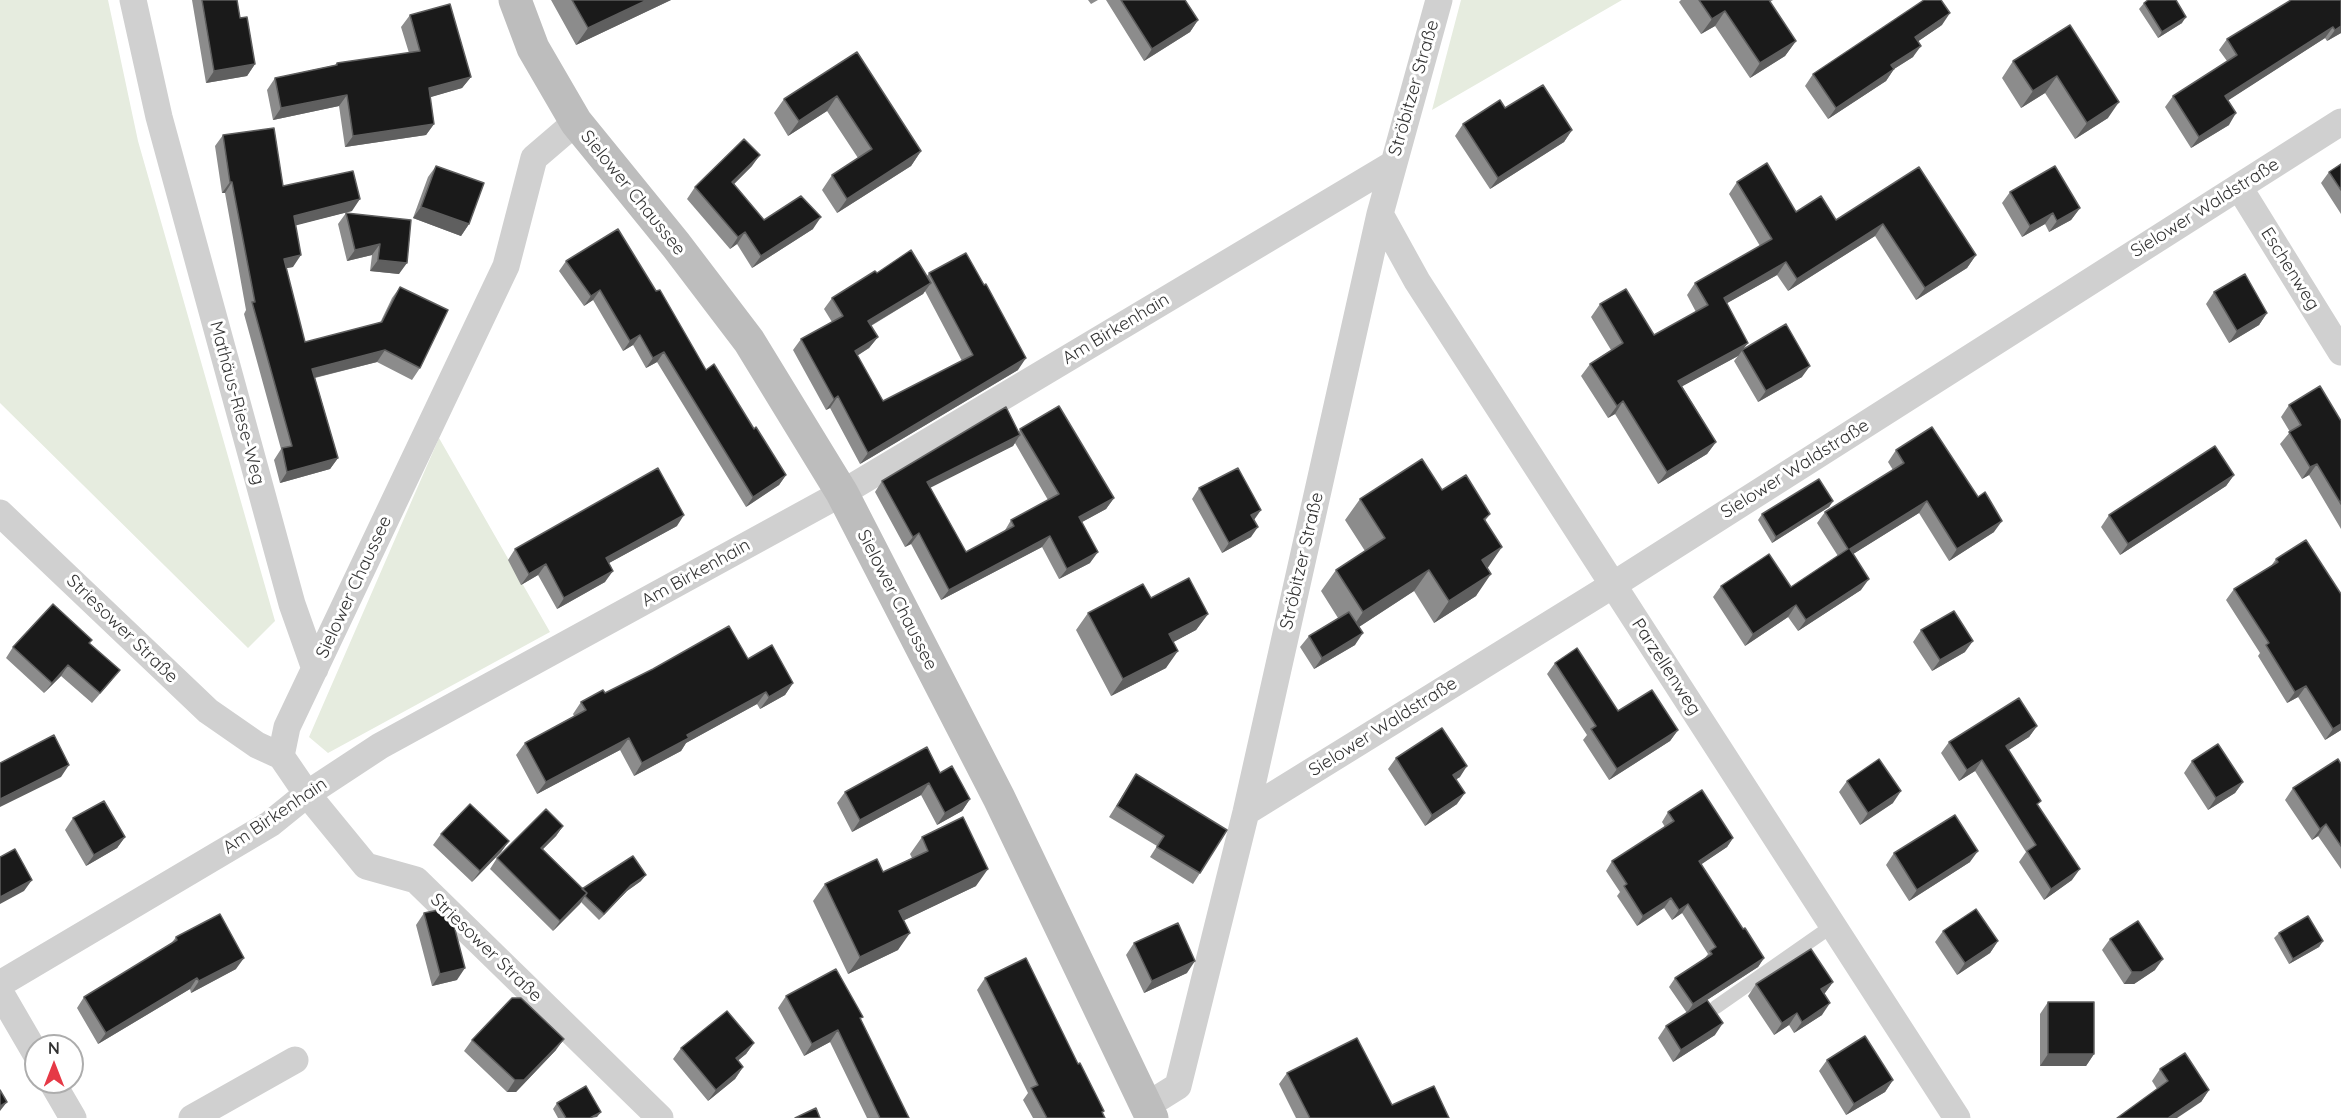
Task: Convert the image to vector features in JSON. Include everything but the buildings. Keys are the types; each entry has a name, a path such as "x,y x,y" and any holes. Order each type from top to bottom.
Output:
{"main road":[{"name":"Sielower Chaussee","path":"515,0 533,48 576,122 676,245 749,341 842,493 999,798 1149,1112"}],"street":[{"name":"Mathäus-Riese-Weg","path":"134,0 159,117 292,604 315,669"},
{"name":"Ströbitzer Straße","path":"1149,1112 1178,1086 1246,812 1380,214 1439,0"},
{"name":"Sielower Chaussee","path":"315,669 506,266 534,158 576,122"},
{"name":"Sielower Waldstraße","path":"1246,812 1613,585 2341,122"},
{"name":"Am Birkenhain","path":"0,984 270,824 307,794 380,746 842,493 1393,164"},
{"name":"Eschenweg","path":"2239,187 2341,352"},
{"name":"Parzellenweg","path":"1380,214 1417,281 1957,1118"},
{"name":"Striesower Straße","path":"0,513 208,711 257,745 281,756"},
{"path":"307,794 281,756 287,727 315,669"},
{"name":"Striesower Straße","path":"307,794 366,866 416,880 660,1118"},
{"path":"0,992 24,1034"},
{"path":"192,1118 295,1060"},
{"path":"59,1094 73,1118"}],"lane":[{"path":"1716,1007 1832,926"}],"shaded area":[{"path":"0,0 108,0 138,141 275,621 248,648 0,403"},
{"path":"1461,0 1622,0 1432,110"},
{"path":"439,438 550,632 328,753 309,737"}]}
